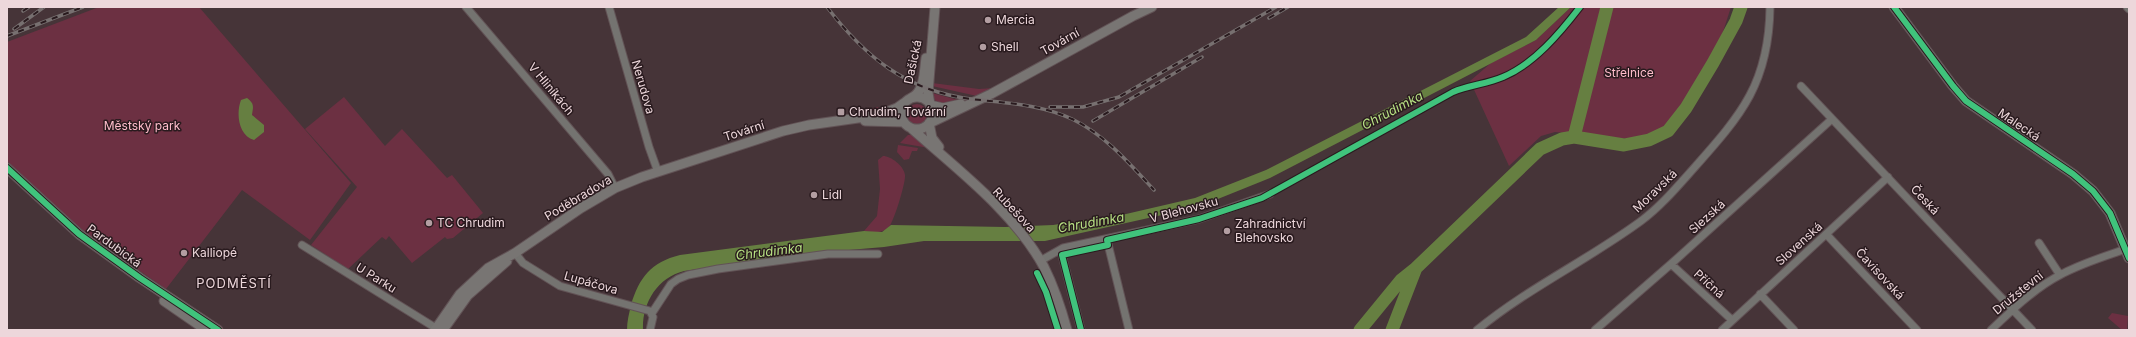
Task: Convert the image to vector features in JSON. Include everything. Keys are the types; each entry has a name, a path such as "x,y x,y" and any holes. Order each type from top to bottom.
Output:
{"street":[{"name":"V Hliníkách","path":"466,7 608,174 616,188"},
{"name":"Nerudova","path":"609,7 649,147 658,172"},
{"name":"Dašická","path":"930,105 928,93 935,7"},
{"name":"Tovární","path":"930,123 980,100 1132,16 1152,7"},
{"name":"Moravská","path":"1477,330 1514,303 1639,222 1663,202 1676,188 1732,125 1751,96 1765,57 1770,7"},
{"name":"Malecká","path":"1894,7 1966,101 2073,174 2098,196 2113,219 2128,252"},
{"name":"Dašická","path":"907,101 917,95 921,88 933,25"},
{"name":"Česká","path":"1801,86 2032,330"},
{"path":"921,98 930,105 933,114 930,123 922,129 912,129 903,122 900,113 907,101 921,98"},
{"name":"Tovární","path":"930,105 943,108 980,100"},
{"name":"Tovární","path":"658,172 783,131 808,125 879,115 897,108 907,101"},
{"name":"Slezská","path":"1595,330 1671,264 1832,119"},
{"name":"Tovární","path":"840,121 903,122"},
{"name":"Rubešova","path":"930,123 931,135 936,144 982,186 1032,242 1060,287 1072,329"},
{"name":"Rubešova","path":"912,129 1012,219"},
{"name":"Pardubická","path":"7,168 79,234 140,278 218,330"},
{"name":"Poděbradova","path":"438,330 447,310 469,284 488,268 514,253 581,208 616,188 658,172"},
{"name":"Pardubická","path":"7,175 64,228 135,281 206,330"},
{"name":"Slovenská","path":"1724,329 1888,177"},
{"name":"V Blehovsku","path":"1043,260 1063,248 1107,240 1211,216 1270,194"},
{"name":"Čavisovská","path":"1826,234 1917,330"},
{"path":"1107,240 1129,330"},
{"name":"Družstevní","path":"2039,242 2060,275"},
{"name":"U Parku","path":"302,245 438,330"},
{"name":"Družstevní","path":"1991,330 2038,289 2060,275 2128,252"},
{"name":"Lupáčova","path":"514,253 520,261 556,284 650,311"},
{"path":"650,330 650,311 671,284 688,275 718,269 828,254 878,254"},
{"path":"1062,255 1072,329"},
{"name":"Příčná","path":"1671,264 1732,320"},
{"path":"1760,294 1794,330"}],"green space":[{"name":"Městský park","path":"99,7 199,7 351,183 310,240 242,190 166,289 92,238 58,211 7,161 7,42"},
{"name":"Střelnice","path":"1571,7 1731,7 1720,41 1681,116 1659,136 1639,140 1555,132 1541,136 1509,166 1470,81 1491,63 1536,40"},
{"path":"932,83 979,89 994,88 977,96 932,86"},
{"path":"932,93 962,101 947,104 936,102"},
{"path":"344,97 385,146 402,129 447,178 452,175 483,213 453,238 447,239 445,237 412,263 389,236 386,240 382,237 348,269 311,245 357,187 305,129"},
{"path":"913,104 921,104 927,110 927,118 921,124 913,124 907,118 907,110"},
{"path":"878,107 883,111 867,113 856,112"},
{"path":"908,135 912,135 929,148 900,143"},
{"path":"898,145 918,148 917,151 912,151 909,159 904,160 897,152"},
{"path":"883,156 886,156 900,165 904,172 905,179 899,203 888,228 879,232 864,231 877,216 880,189 878,160"},
{"path":"2112,313 2128,316 2127,330 2122,330 2108,318"}],"water":[{"name":"Chrudimka","path":"1559,7 1571,7 1536,40 1270,178 1198,207 1045,241 924,241 884,247 802,254 684,271 674,274 666,279 653,293 645,310 643,330 627,330 631,305 642,279 648,272 661,262 680,255 864,231 882,232 891,225 1005,227 1053,225 1126,214 1195,198 1266,170 1526,37"},
{"path":"247,98 252,104 252,115 264,125 264,132 254,140 242,129 239,117 239,105 241,100"}],"waterway":[{"path":"1574,137 1607,7"},
{"path":"1392,330 1416,268 1540,149 1562,139 1574,137 1624,145 1649,140 1668,131 1686,108 1713,63 1736,21 1741,7"},
{"path":"1360,330 1401,280 1416,268"}],"railway":[{"path":"23,11 29,7"},
{"path":"14,29 44,7"},
{"path":"7,36 83,7"},
{"path":"827,7 841,25 872,56 907,80 948,95 1035,107 1072,119 1106,141 1154,190"},
{"path":"1050,107 1083,107 1119,97 1276,7"},
{"path":"1269,18 1288,7"},
{"path":"1093,121 1202,57"}],"cycle path":[{"path":"1081,330 1062,255 1108,245 1107,240 1199,219 1262,198 1453,92 1503,77 1514,71 1546,47 1580,7"},
{"path":"1894,7 1966,101 2073,174 2093,191 2110,213 2129,258"},
{"path":"7,168 79,234 140,278 218,330"},
{"path":"1037,273 1046,292 1058,330"}],"place":[{"name":"Mercia","path":"988,20"},
{"name":"Shell","path":"983,47"},
{"name":"Chrudim, Tovární","path":"841,112"},
{"name":"Lidl","path":"814,195"},
{"name":"TC Chrudim","path":"429,223"},
{"name":"Zahradnictví Blehovsko","path":"1227,231"},
{"name":"Kalliopé","path":"184,253"}],"district":[{"name":"PODMĚSTÍ","path":"234,283"}]}
